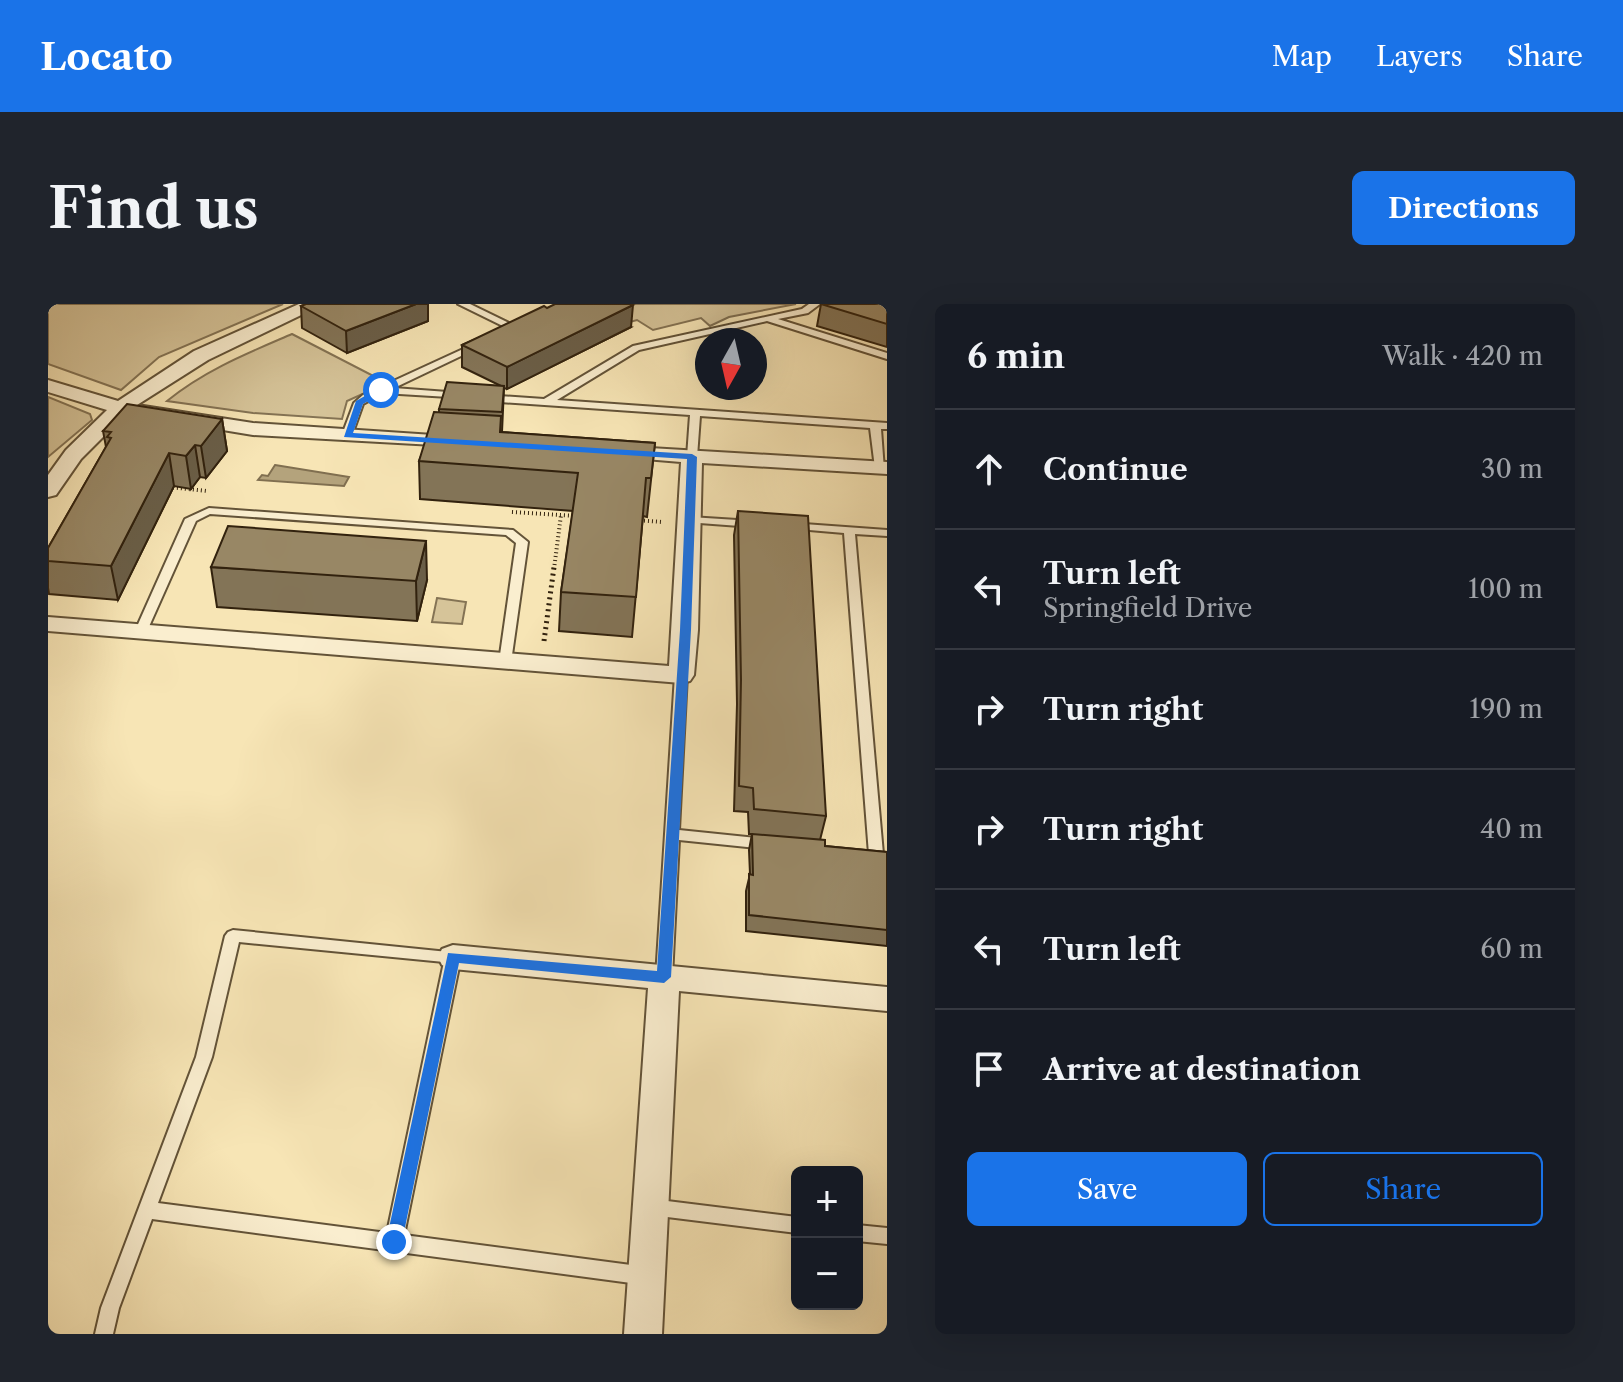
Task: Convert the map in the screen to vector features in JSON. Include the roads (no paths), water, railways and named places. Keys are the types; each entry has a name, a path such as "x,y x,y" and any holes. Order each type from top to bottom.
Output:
{"street":[{"path":"48,490 89,438 167,373 199,354 315,304"},
{"path":"48,386 122,409 222,427 487,444"},
{"path":"598,451 884,468"},
{"path":"48,624 681,675 692,457"},
{"path":"453,957 887,999"},
{"path":"643,1334 664,977"}],"lane":[{"path":"463,304 509,330 527,322"},
{"path":"546,402 636,348 805,311 815,304"},
{"path":"767,318 887,356"},
{"path":"347,435 359,403 493,338"},
{"path":"381,390 881,426 884,468"},
{"path":"692,457 695,412"},
{"path":"141,631 191,519 209,511 509,532 522,542 505,662"},
{"path":"690,520 762,525"},
{"path":"776,526 887,533"},
{"path":"849,530 875,854"},
{"path":"664,977 681,675"},
{"path":"672,834 786,845"},
{"path":"104,1334 110,1308 204,1057 233,936 453,957 394,1242"},
{"path":"651,1207 791,1224"},
{"path":"147,1210 647,1276"},
{"path":"863,1234 887,1236"}]}
